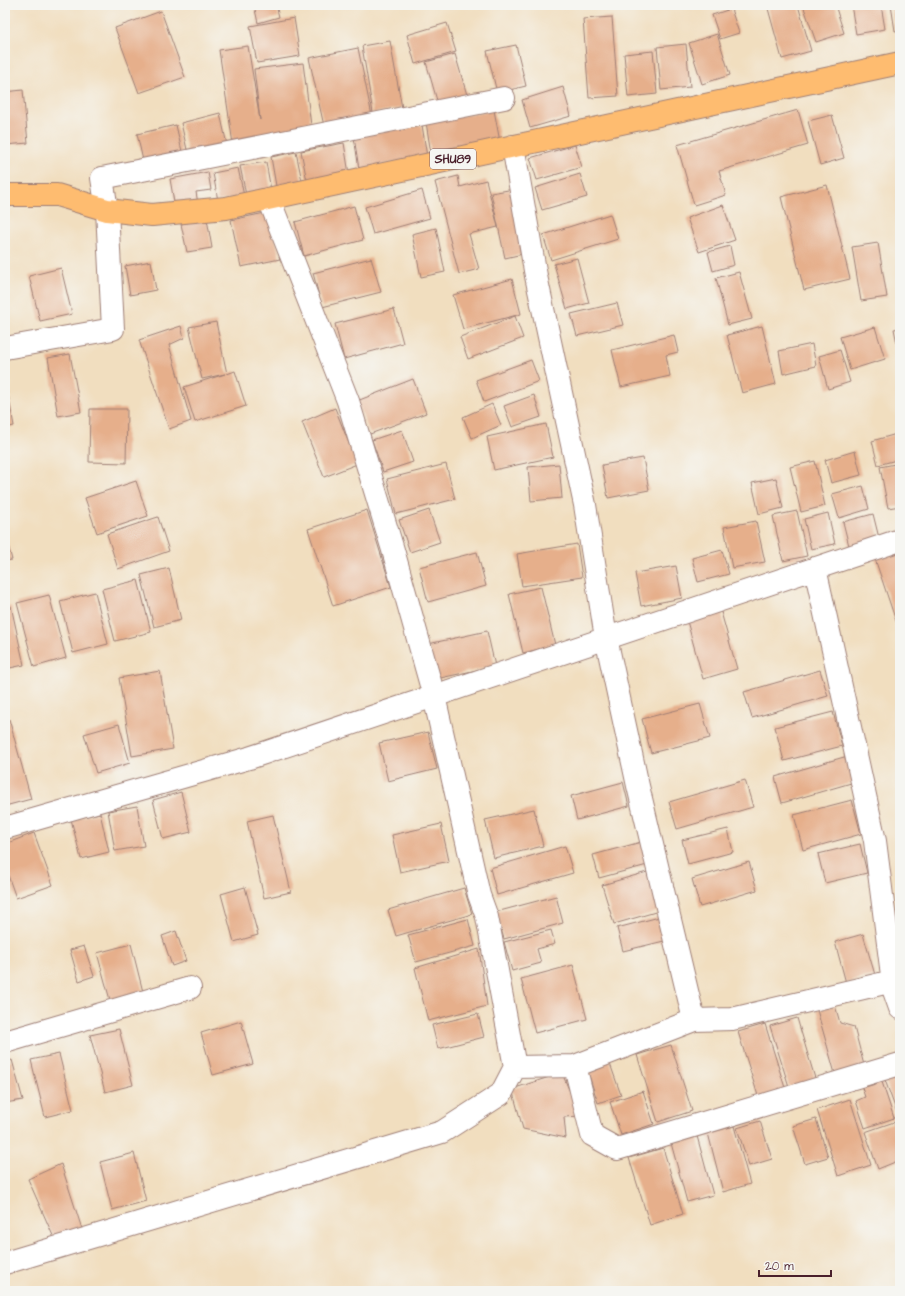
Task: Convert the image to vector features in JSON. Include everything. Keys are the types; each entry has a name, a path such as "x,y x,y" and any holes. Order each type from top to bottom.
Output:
{"main road":[{"name":"SHU89","path":"5,195 57,195 106,210 152,215 226,208 900,63"}],"street":[{"path":"5,348 113,329 106,210 102,178 504,98"},
{"path":"513,146 536,276 585,505 606,638 638,786 694,1020"},
{"path":"5,1263 442,1132 501,1094 515,1067 487,917 479,894 434,696 393,550 348,401 269,199"},
{"path":"5,828 249,758 900,540"},
{"path":"815,568 875,841 894,991 900,1008"},
{"path":"515,1067 575,1066 694,1020 732,1019 893,981"},
{"path":"5,1042 190,988"},
{"path":"575,1066 592,1135 617,1149 900,1064"}],"building":[{"path":"254,5 276,5 279,17 258,23"},
{"path":"767,5 798,5 811,51 782,59"},
{"path":"803,5 835,5 844,33 816,42"},
{"path":"851,5 881,5 885,29 856,34"},
{"path":"891,5 900,5 900,30 895,31"},
{"path":"731,9 739,33 720,39 712,15"},
{"path":"161,11 185,77 139,93 115,28"},
{"path":"612,17 618,96 589,98 583,19"},
{"path":"294,18 300,56 257,63 250,26"},
{"path":"447,23 456,52 415,64 407,35"},
{"path":"717,34 730,75 702,84 689,43"},
{"path":"390,41 402,108 373,113 362,46"},
{"path":"686,44 690,87 661,90 657,47"},
{"path":"516,45 526,86 497,93 487,51"},
{"path":"248,46 260,120 254,69 303,63 312,133 233,144 219,50"},
{"path":"358,48 372,116 324,126 309,58"},
{"path":"653,51 657,94 628,97 624,54"},
{"path":"455,54 467,95 438,104 426,62"},
{"path":"563,87 571,116 530,128 522,100"},
{"path":"23,90 28,143 5,145 5,92"},
{"path":"494,110 500,142 431,154 426,122"},
{"path":"798,110 808,145 719,171 726,195 694,205 677,145"},
{"path":"220,113 227,145 188,154 181,123"},
{"path":"832,115 844,158 820,165 808,121"},
{"path":"176,125 183,156 144,165 137,134"},
{"path":"422,125 427,157 359,169 354,137"},
{"path":"344,143 349,174 307,181 301,151"},
{"path":"575,145 582,167 537,180 530,158"},
{"path":"296,152 302,181 276,186 271,157"},
{"path":"266,162 271,190 246,195 240,166"},
{"path":"238,168 244,196 218,201 213,173"},
{"path":"208,172 211,190 196,192 198,204 175,208 170,179"},
{"path":"580,174 587,197 542,210 535,188"},
{"path":"458,176 460,187 486,180 498,227 469,234 479,269 459,274 435,182"},
{"path":"827,185 850,279 804,290 781,197"},
{"path":"514,189 527,253 505,258 491,193"},
{"path":"422,190 430,218 373,234 365,207"},
{"path":"723,205 735,240 699,252 687,218"},
{"path":"354,206 363,240 304,256 295,222"},
{"path":"270,212 280,259 241,267 231,220"},
{"path":"610,214 618,239 551,260 543,235"},
{"path":"207,219 212,248 187,252 181,224"},
{"path":"436,228 445,272 421,277 412,234"},
{"path":"878,243 887,297 861,301 852,247"},
{"path":"730,246 734,265 713,271 708,252"},
{"path":"371,258 381,292 322,307 313,273"},
{"path":"577,258 589,303 567,309 554,264"},
{"path":"151,261 156,290 130,295 125,266"},
{"path":"61,268 72,314 40,321 29,276"},
{"path":"739,272 752,319 728,325 716,278"},
{"path":"512,279 521,314 463,329 453,295"},
{"path":"617,303 623,325 577,336 571,314"},
{"path":"394,309 403,343 344,359 335,324"},
{"path":"515,316 523,338 468,359 460,337"},
{"path":"216,322 227,374 235,371 246,406 195,422 184,387 225,374 202,379 189,327"},
{"path":"181,326 184,338 169,345 191,421 169,429 139,340"},
{"path":"762,326 776,384 742,393 727,335"},
{"path":"875,327 885,359 850,370 840,337"},
{"path":"900,328 900,348 898,348 894,329"},
{"path":"674,335 678,352 666,355 670,376 621,387 612,350"},
{"path":"812,344 816,366 783,374 779,351"},
{"path":"840,350 850,382 828,389 819,356"},
{"path":"70,354 81,412 58,416 48,358"},
{"path":"531,360 539,381 484,402 476,380"},
{"path":"5,378 14,426 5,428"},
{"path":"413,379 426,413 370,434 357,401"},
{"path":"534,395 541,417 512,427 504,406"},
{"path":"492,404 501,425 472,438 463,417"},
{"path":"335,408 357,464 324,477 302,422"},
{"path":"90,409 127,409 126,463 89,462"},
{"path":"546,424 553,457 494,470 487,437"},
{"path":"402,430 413,462 383,472 372,440"},
{"path":"900,433 900,459 878,465 872,441"},
{"path":"855,451 861,475 831,483 825,460"},
{"path":"643,458 649,490 608,498 602,465"},
{"path":"815,461 825,506 801,512 790,467"},
{"path":"900,463 900,506 888,508 880,467"},
{"path":"446,464 455,499 396,514 387,479"},
{"path":"559,464 562,498 531,501 528,467"},
{"path":"776,478 783,508 759,514 752,483"},
{"path":"136,481 148,516 97,533 85,498"},
{"path":"863,486 869,509 839,518 832,494"},
{"path":"367,510 391,587 333,606 308,529"},
{"path":"429,510 440,542 410,552 399,520"},
{"path":"797,511 807,556 783,561 773,516"},
{"path":"828,513 835,544 811,549 804,519"},
{"path":"873,514 879,538 849,546 843,522"},
{"path":"158,517 169,551 118,569 107,534"},
{"path":"756,521 765,562 732,568 724,527"},
{"path":"5,534 12,560 5,561"},
{"path":"577,544 582,577 522,586 517,554"},
{"path":"900,547 900,633 874,556"},
{"path":"722,550 729,574 698,582 692,558"},
{"path":"477,552 486,586 428,602 419,567"},
{"path":"676,566 682,598 641,606 635,573"},
{"path":"169,568 181,620 154,627 141,575"},
{"path":"138,580 151,632 115,641 102,589"},
{"path":"541,587 555,645 523,653 509,594"},
{"path":"95,592 108,644 73,653 60,601"},
{"path":"49,595 66,658 34,667 17,603"},
{"path":"11,606 24,665 5,669 5,607"},
{"path":"721,612 737,669 703,679 687,621"},
{"path":"487,631 495,666 436,679 428,644"},
{"path":"820,670 828,696 752,718 744,692"},
{"path":"160,671 173,749 132,756 119,678"},
{"path":"700,704 710,738 651,753 642,719"},
{"path":"833,712 842,746 784,761 775,727"},
{"path":"9,719 31,799 5,806 5,720"},
{"path":"119,724 130,763 96,773 84,734"},
{"path":"428,732 437,769 388,781 379,743"},
{"path":"851,755 858,781 782,803 775,777"},
{"path":"745,780 753,807 677,829 669,802"},
{"path":"623,782 629,806 577,820 571,796"},
{"path":"181,792 191,832 163,839 153,800"},
{"path":"852,800 861,834 803,850 794,815"},
{"path":"137,806 144,846 115,851 108,811"},
{"path":"534,809 543,846 494,858 485,820"},
{"path":"100,813 109,852 81,859 71,819"},
{"path":"273,815 291,892 264,898 247,821"},
{"path":"441,824 449,861 400,872 392,835"},
{"path":"728,829 733,852 688,864 682,840"},
{"path":"34,833 53,885 16,898 5,867 5,844"},
{"path":"645,841 651,864 599,878 593,855"},
{"path":"860,844 867,873 825,883 818,854"},
{"path":"565,846 573,873 497,895 490,868"},
{"path":"749,862 757,890 700,907 692,879"},
{"path":"647,872 659,911 614,924 602,885"},
{"path":"245,887 258,935 234,942 221,894"},
{"path":"464,888 472,914 396,936 388,910"},
{"path":"556,896 563,923 504,939 496,912"},
{"path":"663,916 668,940 623,951 617,928"},
{"path":"468,919 475,946 416,962 408,935"},
{"path":"551,930 555,944 537,949 541,963 512,971 504,942"},
{"path":"176,931 186,961 172,966 162,936"},
{"path":"863,934 875,975 846,983 835,942"},
{"path":"131,944 143,992 110,1000 97,953"},
{"path":"84,946 94,976 79,981 70,950"},
{"path":"479,949 487,1006 428,1021 415,968"},
{"path":"573,965 587,1019 535,1033 521,979"},
{"path":"835,1005 840,1023 854,1027 865,1069 836,1077 817,1010"},
{"path":"478,1014 484,1037 438,1049 432,1025"},
{"path":"797,1018 817,1085 791,1093 770,1026"},
{"path":"241,1021 253,1064 213,1075 201,1033"},
{"path":"765,1024 786,1091 759,1099 738,1032"},
{"path":"119,1029 133,1085 105,1092 90,1035"},
{"path":"671,1045 692,1111 658,1122 637,1055"},
{"path":"59,1054 73,1110 45,1117 31,1060"},
{"path":"608,1058 621,1095 598,1103 586,1066"},
{"path":"12,1060 23,1100 5,1103 5,1062"},
{"path":"562,1073 580,1116 564,1117 566,1138 523,1129 512,1089"},
{"path":"900,1074 900,1121 885,1080"},
{"path":"882,1082 894,1118 865,1128 856,1101 865,1097 862,1088"},
{"path":"643,1091 654,1124 621,1135 610,1102"},
{"path":"850,1099 871,1165 838,1176 817,1110"},
{"path":"816,1119 828,1157 805,1164 793,1126"},
{"path":"760,1121 772,1159 749,1166 737,1128"},
{"path":"894,1122 900,1140 900,1160 878,1169 865,1132"},
{"path":"734,1126 750,1184 723,1192 708,1133"},
{"path":"697,1136 713,1195 687,1202 671,1143"},
{"path":"663,1148 683,1214 650,1225 629,1158"},
{"path":"134,1153 146,1201 112,1210 100,1162"},
{"path":"61,1164 82,1229 54,1238 28,1179"}]}
